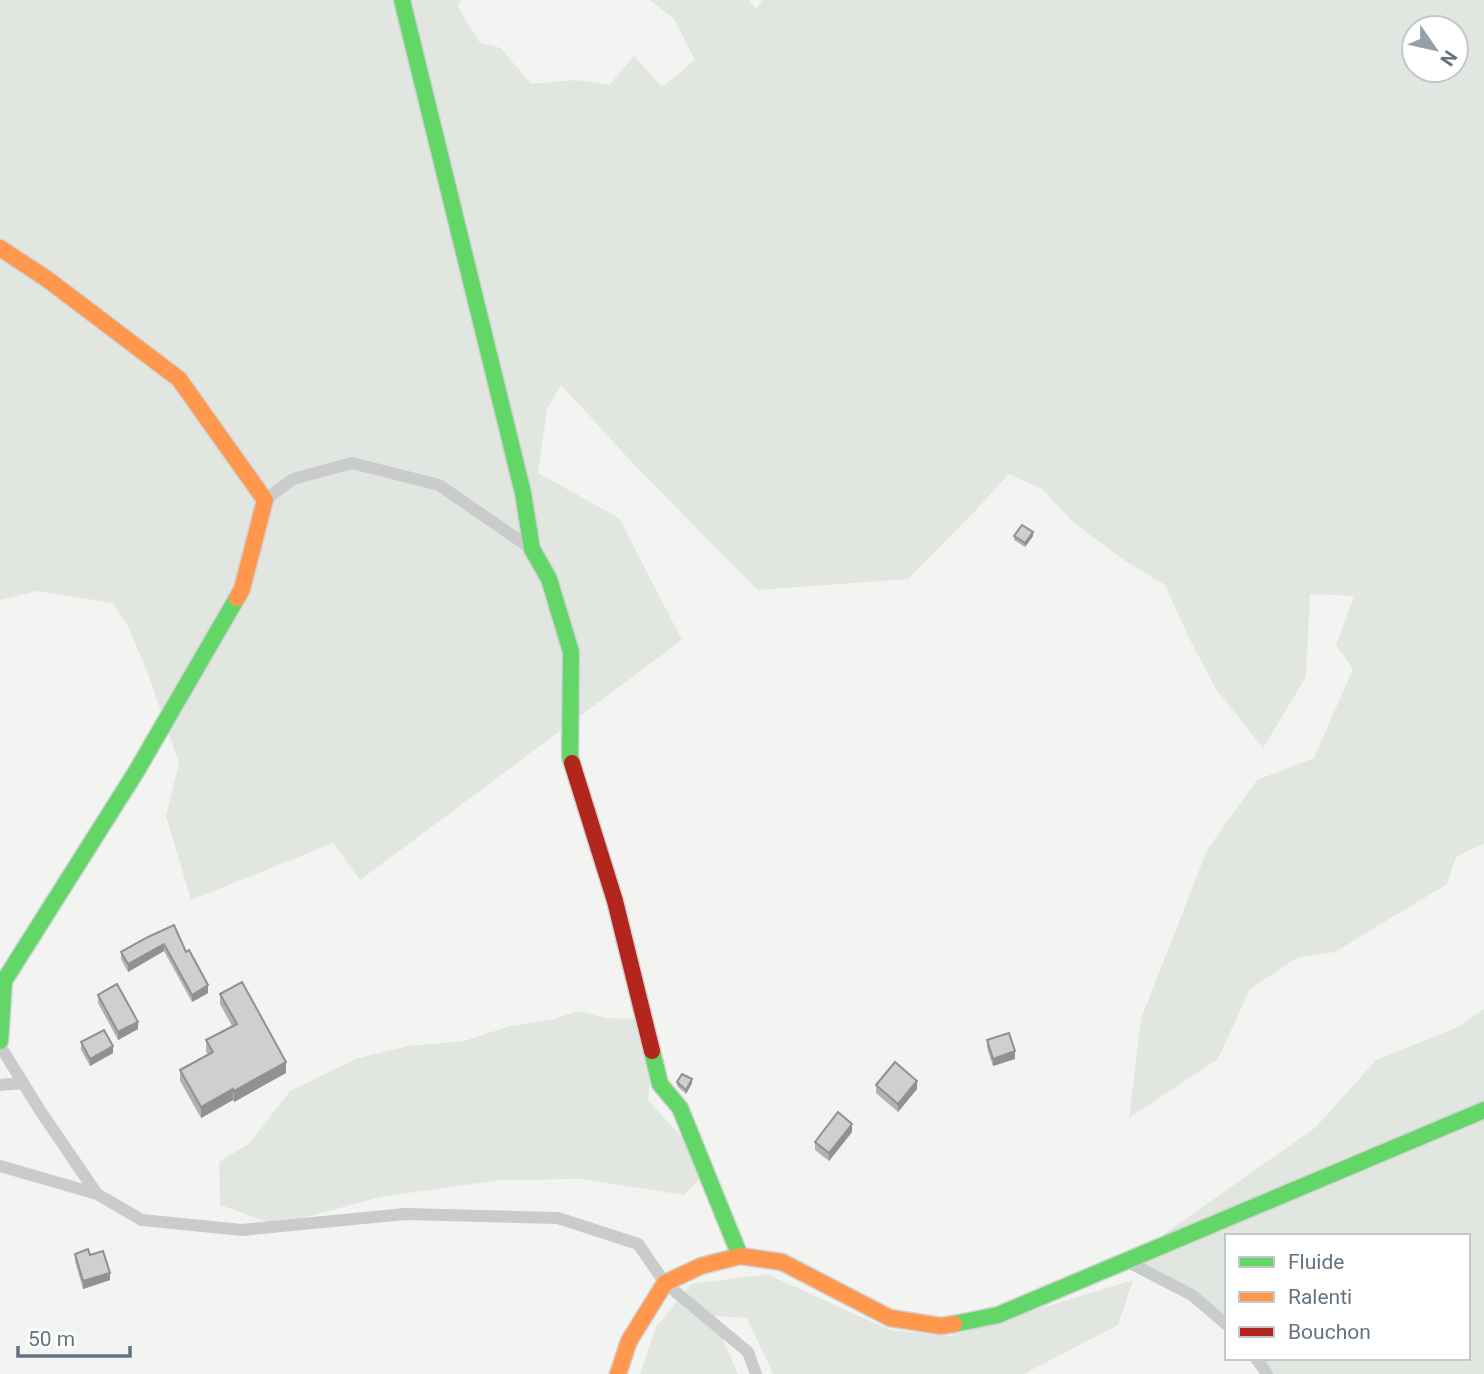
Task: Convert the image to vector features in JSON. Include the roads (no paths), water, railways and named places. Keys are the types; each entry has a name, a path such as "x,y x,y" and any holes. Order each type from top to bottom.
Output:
{"street":[{"path":"402,0 523,493 532,549 549,579 571,652 570,757 615,901 660,1084 680,1108 740,1256"},
{"path":"0,248 47,279 179,379 265,500"},
{"path":"97,1194 41,1112 0,1043 4,981 136,772 242,589 265,500 293,479 352,463 439,485 532,549"},
{"path":"0,1085 23,1083"},
{"path":"618,1374 629,1341 665,1283 701,1266 740,1256 782,1262 890,1318 941,1326 998,1315 1484,1110"},
{"path":"0,1166 97,1194 142,1220 242,1230 405,1214 558,1218 638,1244 665,1283 748,1352 756,1374"},
{"path":"1126,1261 1192,1295 1225,1323"}]}
